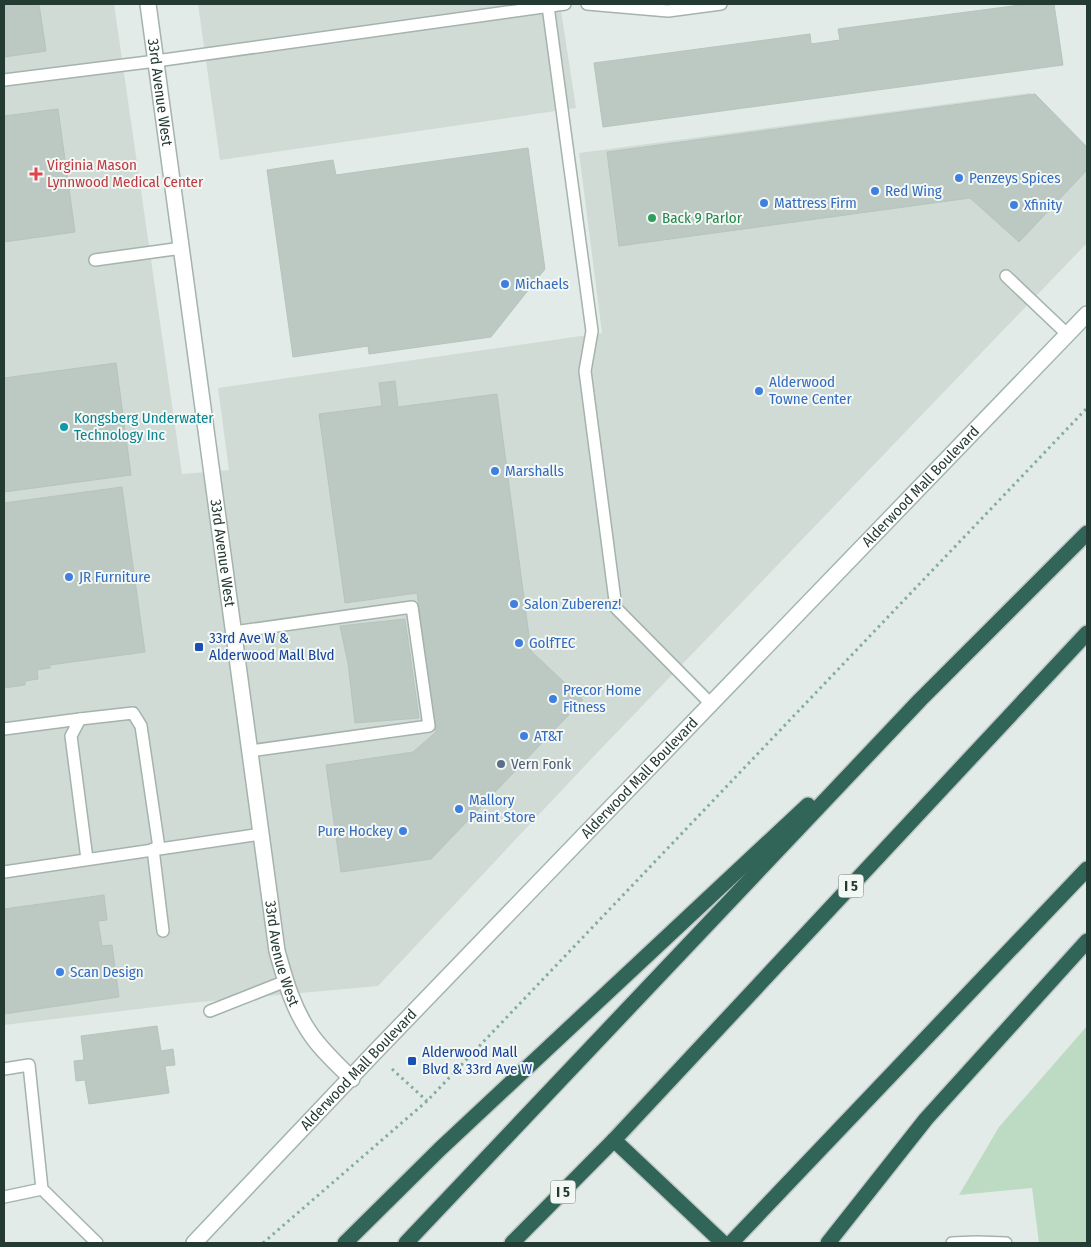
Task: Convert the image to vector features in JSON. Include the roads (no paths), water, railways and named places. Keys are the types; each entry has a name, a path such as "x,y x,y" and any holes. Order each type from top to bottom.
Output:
{"highway":[{"path":"406,1243 920,700 1087,533"},
{"name":"I 5","path":"512,1243 614,1140 1087,633"},
{"path":"345,1243 440,1149 920,700"},
{"path":"731,1243 1087,869"},
{"path":"828,1243 926,1119 1087,941"},
{"path":"614,1140 723,1243"}],"main road":[{"name":"33rd Avenue West","path":"148,4 277,951 290,996 308,1031 327,1054 352,1079"},
{"name":"Alderwood Mall Boulevard","path":"194,1243 352,1079 375,1052 1087,314"}],"lane":[{"path":"4,80 156,61 518,7 565,4"},
{"path":"586,4 668,11 721,4"},
{"path":"548,6 592,331 585,371 616,608 711,704"},
{"path":"95,260 182,248"},
{"path":"1006,276 1067,334"},
{"path":"234,632 412,607 429,726 250,751"},
{"path":"4,729 133,713 141,726 156,849 163,931"},
{"path":"80,719 71,736 87,859"},
{"path":"4,872 261,834"},
{"path":"210,1011 286,981"},
{"path":"4,1069 29,1066 42,1189 97,1243"},
{"path":"4,1197 42,1189"},
{"path":"952,1243 1006,1243"}],"place":[{"name":"Virginia Mason Lynnwood Medical Center","path":"36,174"},
{"name":"Penzeys Spices","path":"959,178"},
{"name":"Red Wing","path":"875,191"},
{"name":"Mattress Firm","path":"764,203"},
{"name":"Xfinity","path":"1014,205"},
{"name":"Back 9 Parlor","path":"652,218"},
{"name":"Michaels","path":"505,284"},
{"name":"Alderwood Towne Center","path":"759,391"},
{"name":"Kongsberg Underwater Technology Inc","path":"64,427"},
{"name":"Marshalls","path":"495,471"},
{"name":"JR Furniture","path":"69,577"},
{"name":"Salon Zuberenz!","path":"514,604"},
{"name":"GolfTEC","path":"519,643"},
{"name":"33rd Ave W & Alderwood Mall Blvd","path":"199,647"},
{"name":"Precor Home Fitness","path":"553,699"},
{"name":"AT&T","path":"524,736"},
{"name":"Vern Fonk","path":"501,764"},
{"name":"Mallory Paint Store","path":"459,809"},
{"name":"Pure Hockey","path":"403,831"},
{"name":"Scan Design","path":"60,972"},
{"name":"Alderwood Mall Blvd & 33rd Ave W","path":"412,1061"}]}
